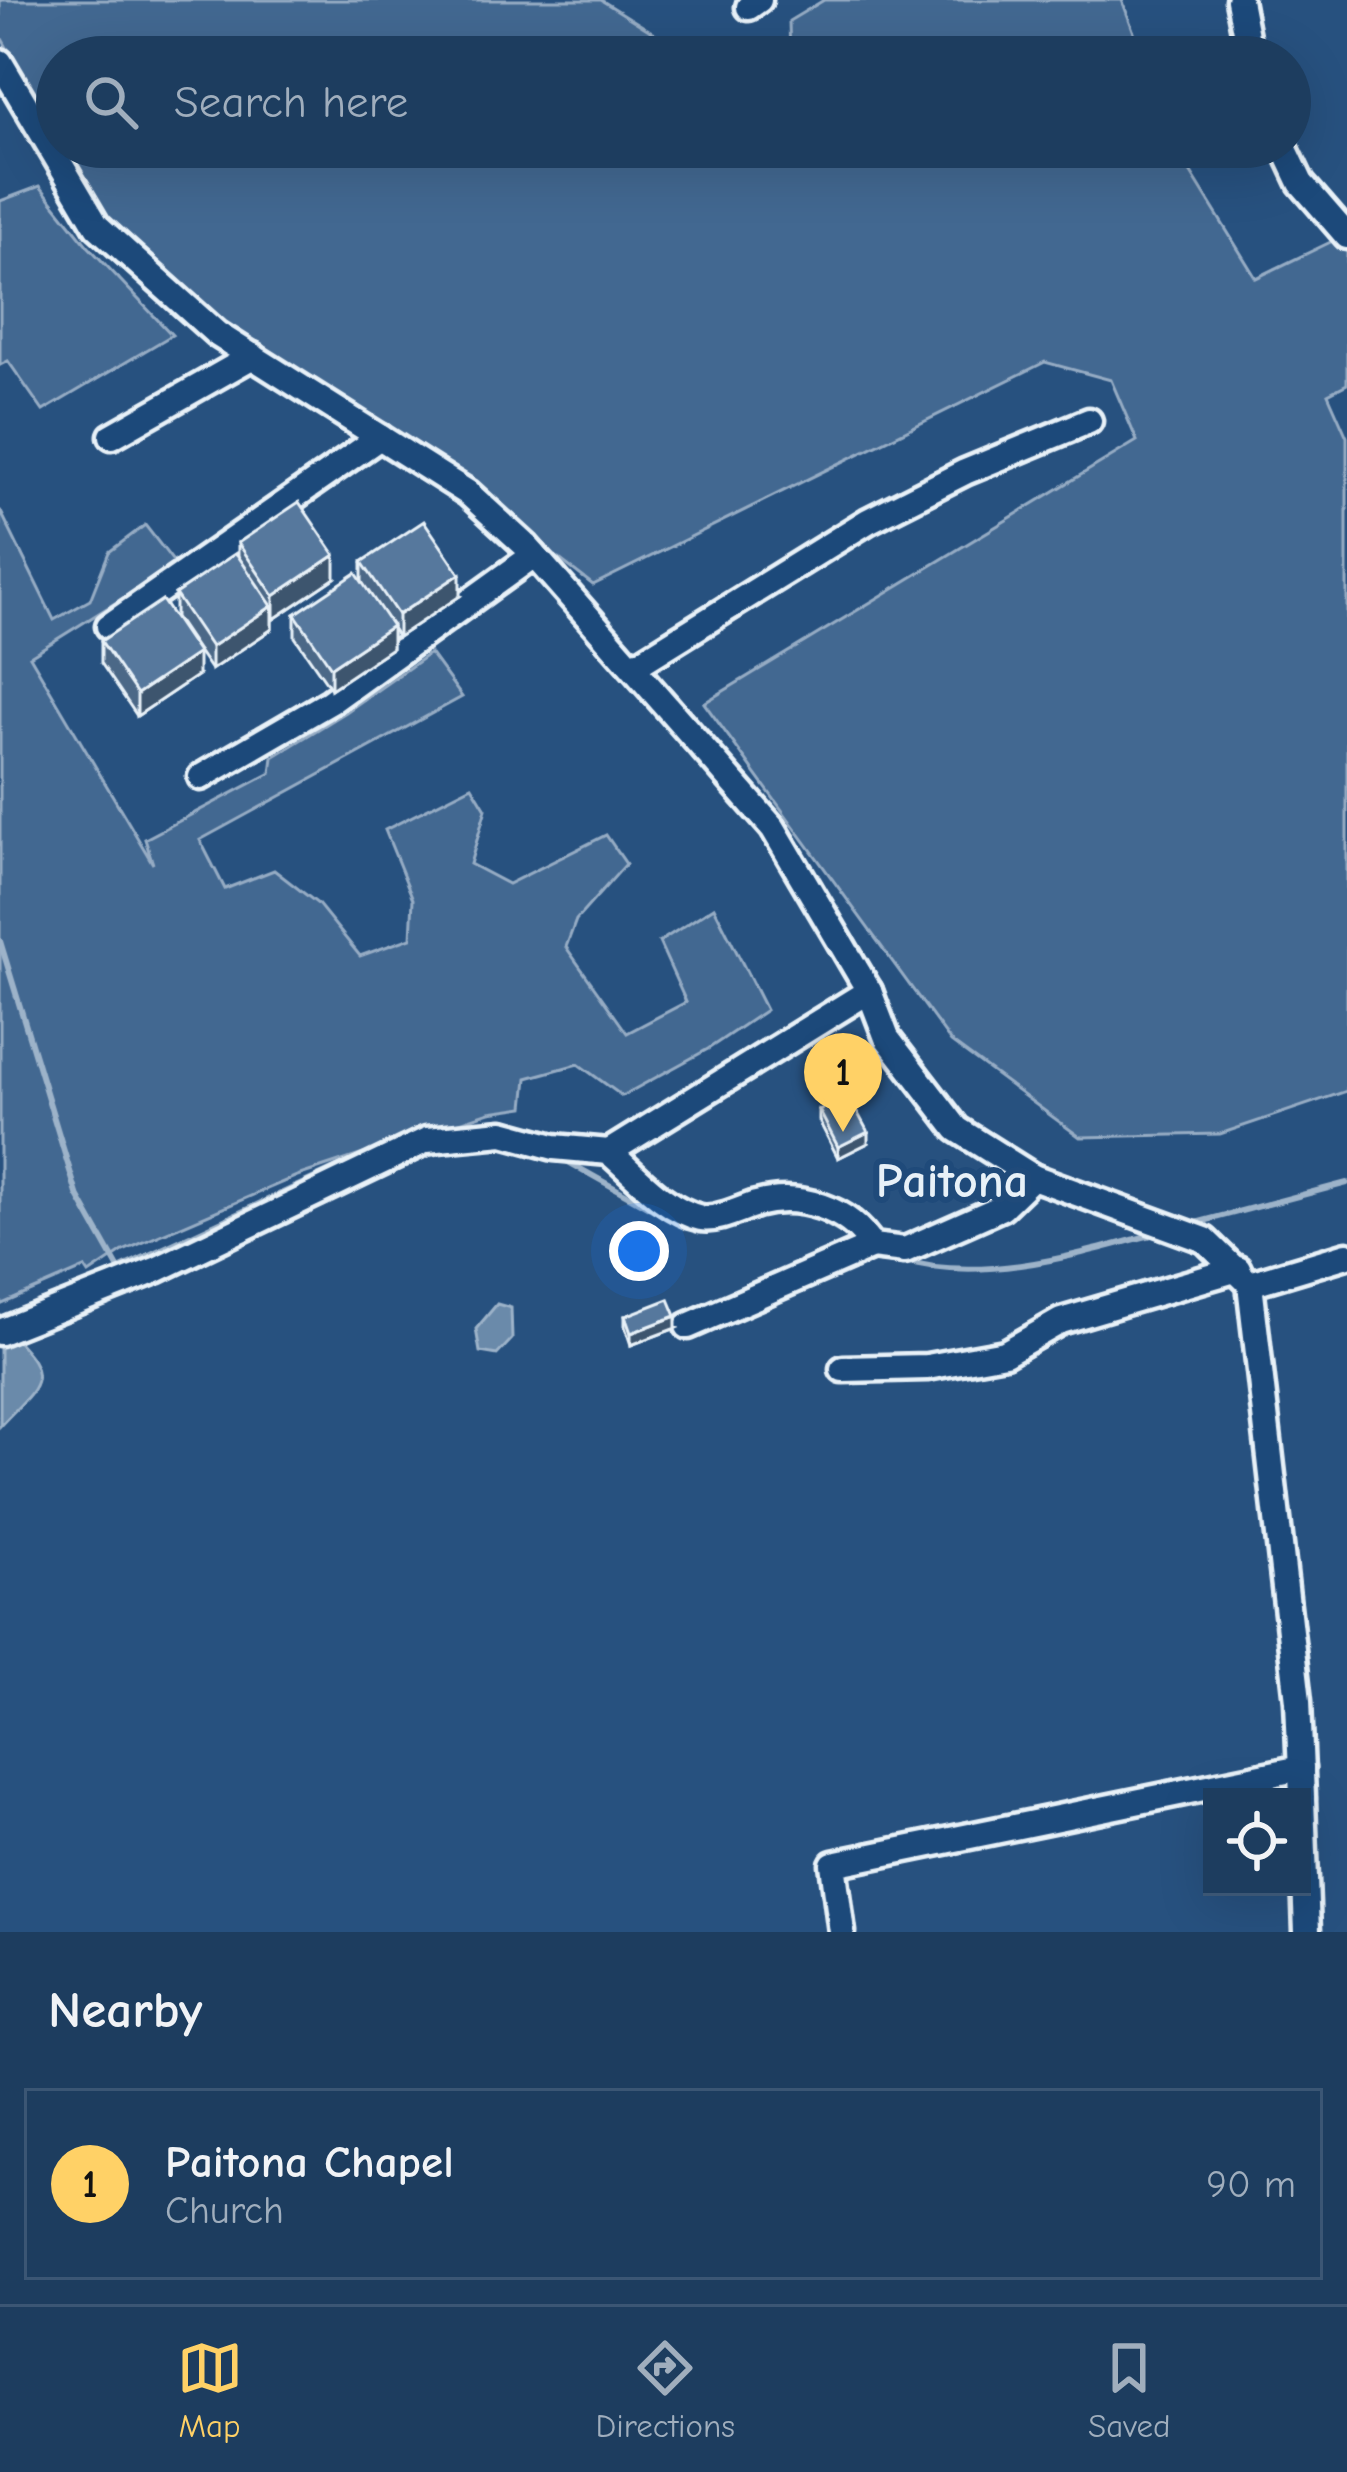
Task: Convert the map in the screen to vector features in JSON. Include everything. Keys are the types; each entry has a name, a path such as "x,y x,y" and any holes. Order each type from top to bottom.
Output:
{"street":[{"path":"1239,0 1246,36"},
{"path":"0,62 36,123"},
{"path":"63,168 97,226 217,334 467,493 534,555 773,828 869,991 887,1038 957,1129 1033,1177 1205,1240 1244,1276 1298,1701 1302,1788"},
{"path":"1294,168 1301,183 1347,236"},
{"path":"112,436 254,356"},
{"path":"633,667 868,520 965,472 1089,421"},
{"path":"110,626 380,437"},
{"path":"201,776 330,702 534,555"},
{"path":"609,1152 869,991"},
{"path":"0,1332 156,1270 428,1140 503,1133 554,1147 609,1152 676,1209 706,1220 763,1202 794,1198 826,1208 860,1228 872,1246"},
{"path":"688,1326 872,1246 905,1250 1002,1207 1033,1177"},
{"path":"843,1369 927,1367 1005,1353 1061,1321 1347,1255"},
{"path":"842,1932 832,1864 1301,1768"},
{"path":"1306,1896 1307,1932"}],"shaded area":[{"path":"0,0 601,0 658,36 36,36 36,101 0,35"},
{"path":"824,0 1122,0 1135,36 789,36 789,21"},
{"path":"73,168 1188,168 1256,278 1341,237 1347,244 1347,384 1328,394 1347,437 1347,1091 1220,1134 1080,1137 951,1042 704,703 1137,441 1111,380 1045,362 593,585 384,423 229,326 105,227"},
{"path":"40,186 87,245 172,335 43,411 8,361 0,365 0,201"},
{"path":"0,510 54,620 90,600 109,552 145,525 176,565 30,656 153,864 145,839 271,773 273,757 430,653 462,697 200,840 225,889 274,870 318,904 360,956 411,938 413,899 385,830 472,786 486,809 470,864 508,884 606,835 626,864 576,920 566,947 627,1033 686,1002 659,942 714,907 766,1010 708,1049 622,1096 578,1064 527,1078 524,1107 490,1112 297,1176 123,1251 89,1274 85,1268 0,1305"},
{"path":"497,1304 511,1308 512,1339 497,1355 480,1352 476,1329"},
{"path":"13,1337 34,1364 36,1383 0,1426 0,1341"}],"building":[{"path":"299,502 335,555 274,596 238,543"},
{"path":"424,521 460,574 398,615 362,562"},
{"path":"236,553 272,606 211,647 175,594"},
{"path":"356,573 392,626 331,667 295,614"},
{"path":"162,600 198,653 137,694 101,641"},
{"path":"848,1095 868,1132 838,1147 819,1110"},
{"path":"669,1299 676,1316 631,1333 625,1316"}],"waterway":[{"path":"0,941 77,1194 119,1269 354,1164"},
{"path":"491,1145 519,1149"},
{"path":"414,1158 454,1149"},
{"path":"561,1158 686,1228 697,1226"},
{"path":"1192,1224 1347,1183"},
{"path":"808,1213 854,1239"},
{"path":"898,1259 930,1266 997,1268 1065,1257 1162,1232"}],"place":[{"name":"Paitona Chapel","path":"843,1132"}],"district":[{"name":"Paitona","path":"952,1180"}]}
